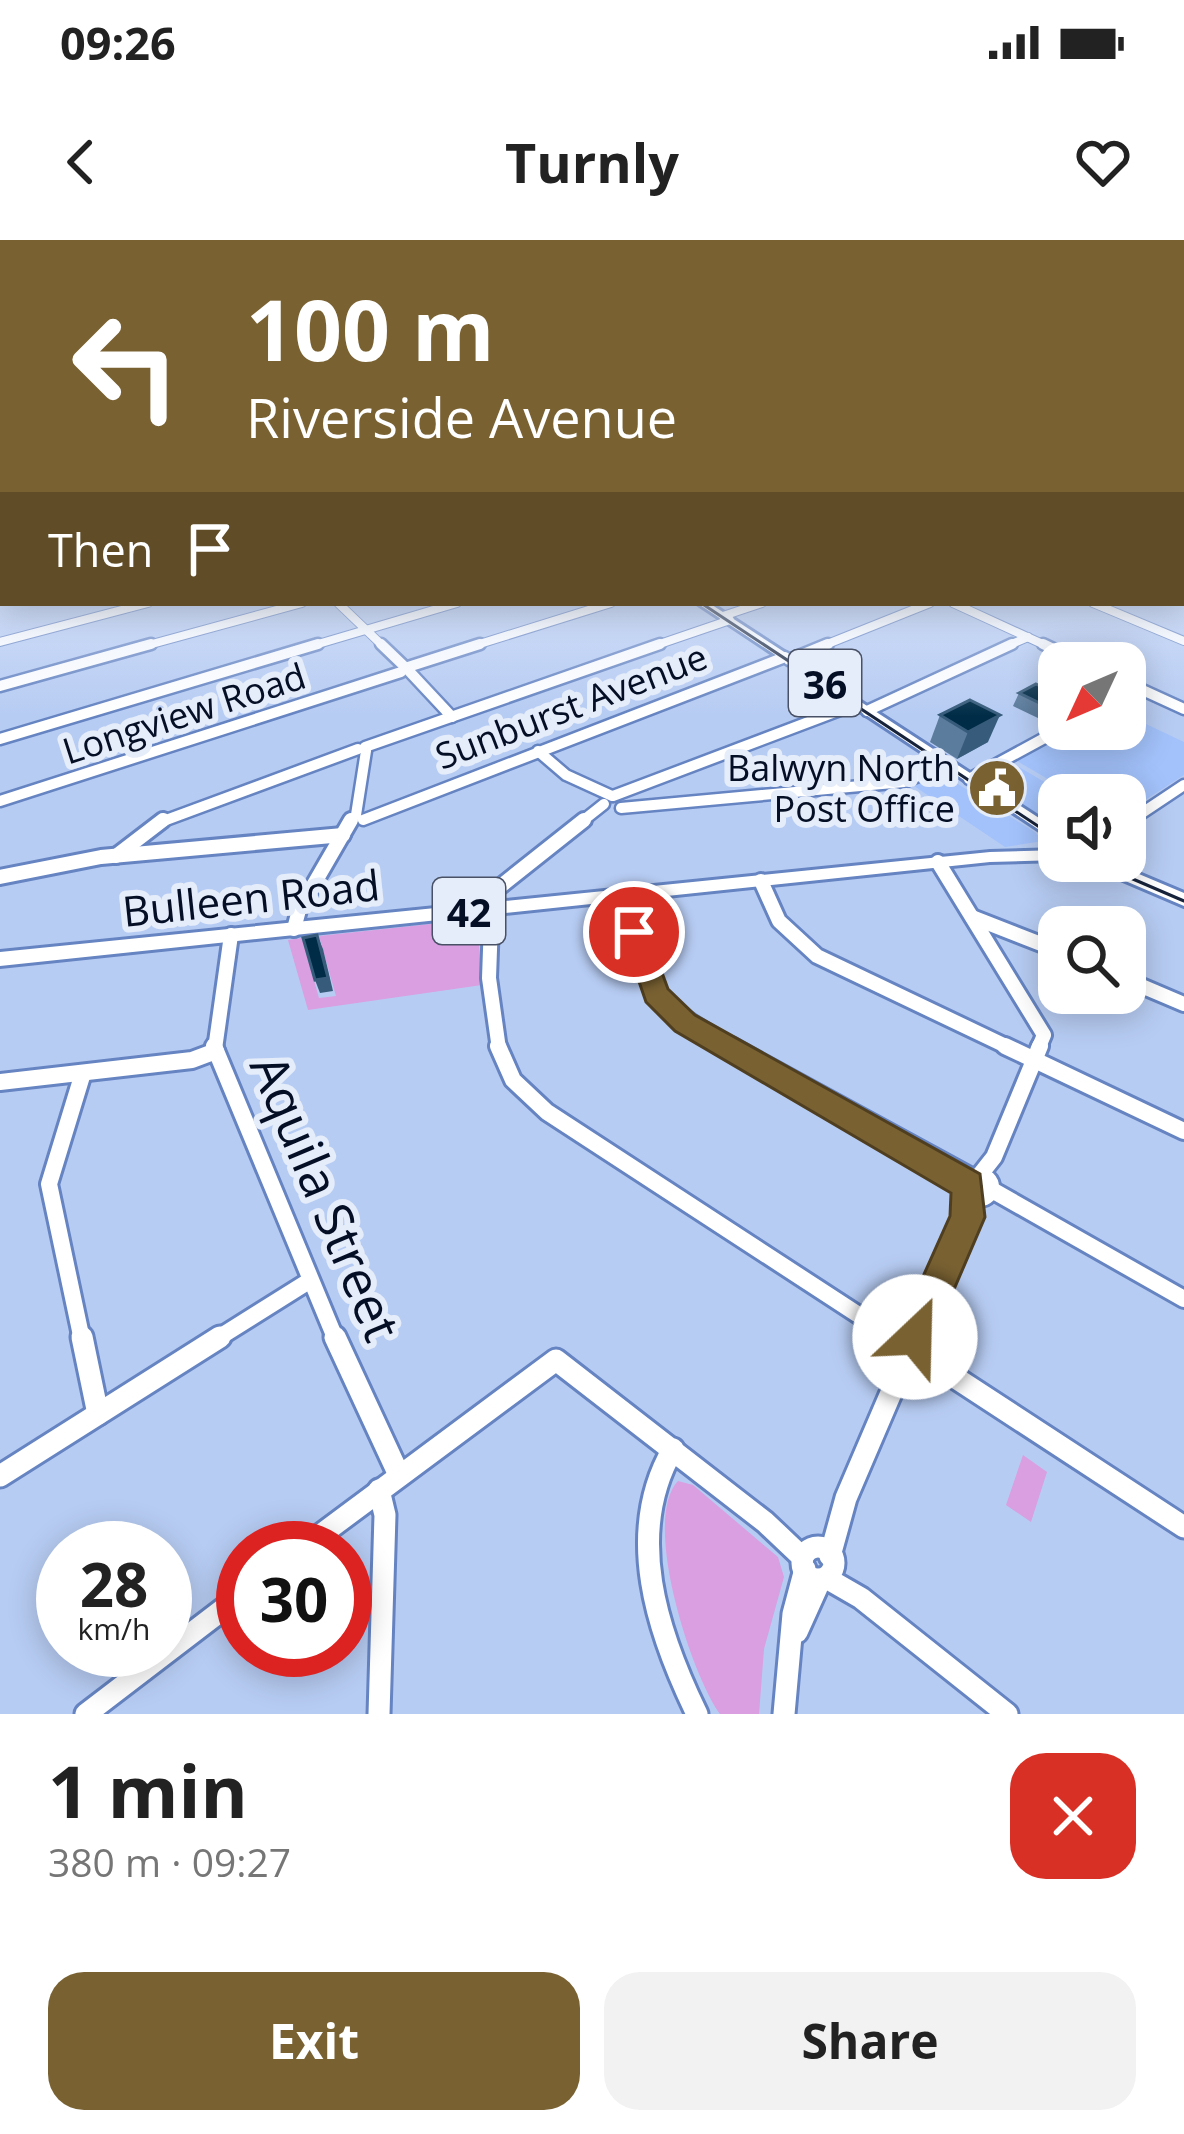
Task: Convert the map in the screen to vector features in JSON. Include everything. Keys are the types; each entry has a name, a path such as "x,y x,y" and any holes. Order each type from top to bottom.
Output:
{"main road":[{"name":"36","path":"707,606 969,778 1038,831"},
{"name":"Bulleen Road","path":"0,959 1038,851"},
{"path":"1137,882 1184,900"}],"street":[{"path":"0,642 137,606"},
{"path":"0,686 291,606"},
{"path":"341,606 452,717"},
{"path":"0,739 447,606"},
{"name":"Longview Road","path":"0,801 602,606"},
{"path":"116,856 162,820 363,752 755,606"},
{"name":"Sunburst Avenue","path":"294,929 299,910 358,816 380,813 922,606"},
{"path":"960,606 1039,642"},
{"path":"1100,606 1184,641"},
{"path":"1028,637 861,708 616,800 592,816 496,889 489,908 497,1036 503,1064 519,1088 555,1117 1184,1527"},
{"path":"1146,692 1184,709"},
{"path":"969,778 1038,741"},
{"path":"538,751 593,790 647,806 904,782 947,764"},
{"path":"358,816 363,752"},
{"path":"1146,810 1184,785"},
{"path":"0,877 39,866 116,856 343,835"},
{"path":"784,1714 790,1648 818,1563 1044,1040 1042,1028 938,862"},
{"path":"761,880 778,921 817,956 1184,1131"},
{"path":"626,895 645,973 675,1015 1184,1299"},
{"path":"976,923 1003,927 1038,942"},
{"name":"Aquila Street","path":"231,935 212,1033 216,1052 309,1281 377,1420 395,1478 385,1516 379,1714"},
{"path":"1146,988 1184,1004"},
{"path":"0,1082 192,1060 216,1052"},
{"path":"82,1072 49,1184 98,1414"},
{"path":"0,1476 309,1281"},
{"path":"338,1521 556,1360 1007,1714"},
{"path":"674,1449 650,1497 650,1538 662,1620 697,1714"},
{"path":"86,1714 216,1615"}],"shaded area":[{"path":"1146,724 1184,742 1184,775 1146,799 1146,774 1039,774 1017,761 1038,749 1146,750"},
{"path":"1012,763 1038,778 1038,814 983,779"},
{"path":"942,774 1035,832 1038,842 1005,847 914,786"},
{"path":"477,919 482,985 308,1010 288,940 302,938 319,998 336,996 319,936"},
{"path":"1023,1455 1047,1472 1031,1522 1006,1505"},
{"path":"678,1481 693,1485 778,1557 784,1577 764,1649 759,1714 720,1714 684,1633 667,1561 665,1528 668,1501"}],"building":[{"path":"1038,685 1038,702 1019,693"},
{"path":"970,700 1000,715 968,732 940,715"},
{"path":"317,935 328,978 315,980 303,938"}],"tram line":[{"path":"706,606 1038,826"},
{"path":"1140,882 1184,901"}],"place":[{"name":"Balwyn North Post Office","path":"997,788"}],"route":[{"path":"634,932 656,995 685,1023 942,1165 968,1185 968,1217 915,1337"}]}
